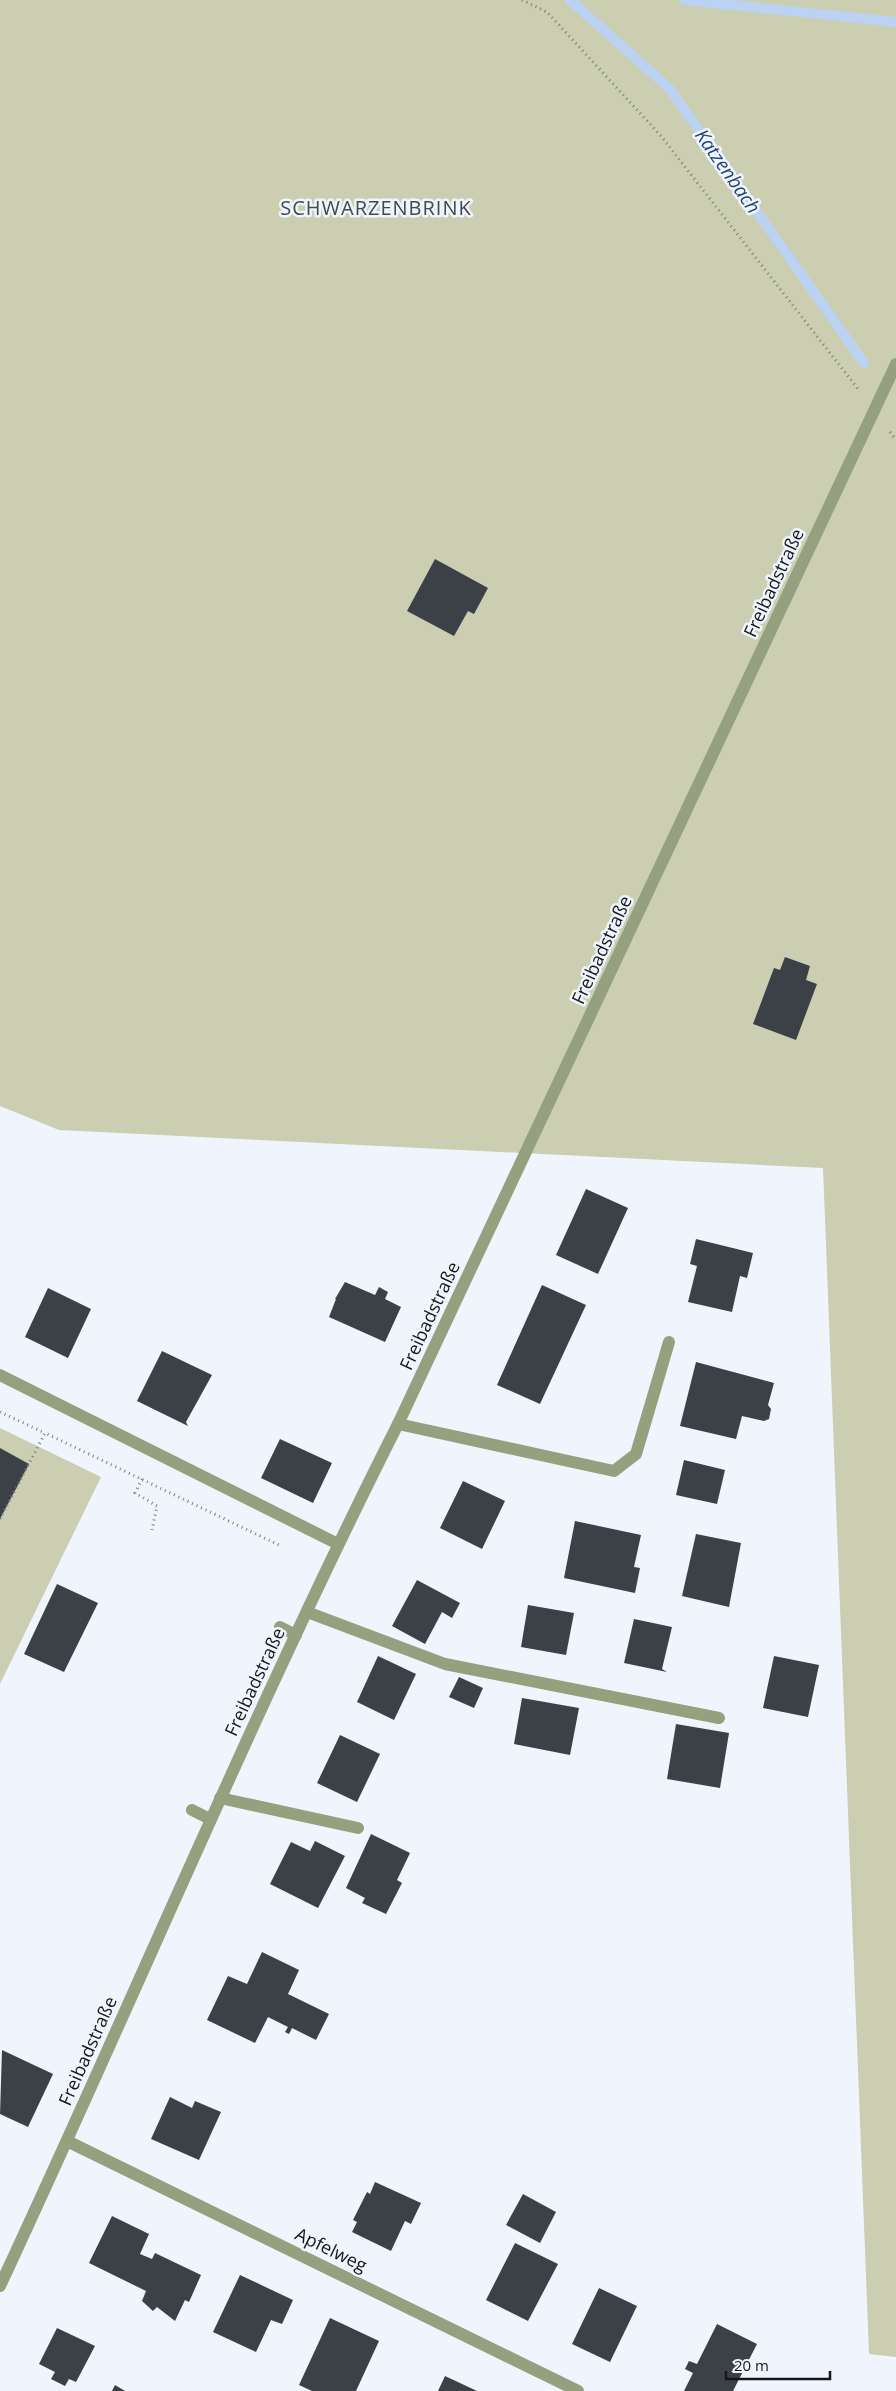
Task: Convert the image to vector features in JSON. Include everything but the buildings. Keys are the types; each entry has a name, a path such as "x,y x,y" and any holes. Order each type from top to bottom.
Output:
{"street":[{"name":"Freibadstraße","path":"0,2286 68,2141 210,1819 338,1544 398,1424 896,364"},
{"path":"398,1424 614,1471 636,1454 669,1342"},
{"path":"0,1375 338,1544"},
{"path":"307,1612 445,1664 719,1718"},
{"path":"280,1627 296,1635"},
{"path":"220,1798 358,1828"},
{"path":"192,1810 210,1819"},
{"name":"Apfelweg","path":"68,2141 578,2391"}],"path":[{"path":"522,0 547,12 661,136 874,410"},
{"path":"0,1412 283,1547"},
{"path":"0,1518 45,1433"},
{"path":"142,1479 135,1493 157,1506 152,1530"}],"green space":[{"path":"0,0 896,0 896,2357 869,2354 823,1168 59,1130 0,1106"},
{"path":"0,1428 101,1477 0,1684"}],"waterway":[{"name":"Katzenbach","path":"570,0 669,88 864,363"},
{"path":"684,0 896,22"}],"district":[{"name":"SCHWARZENBRINK","path":"376,208"}]}
